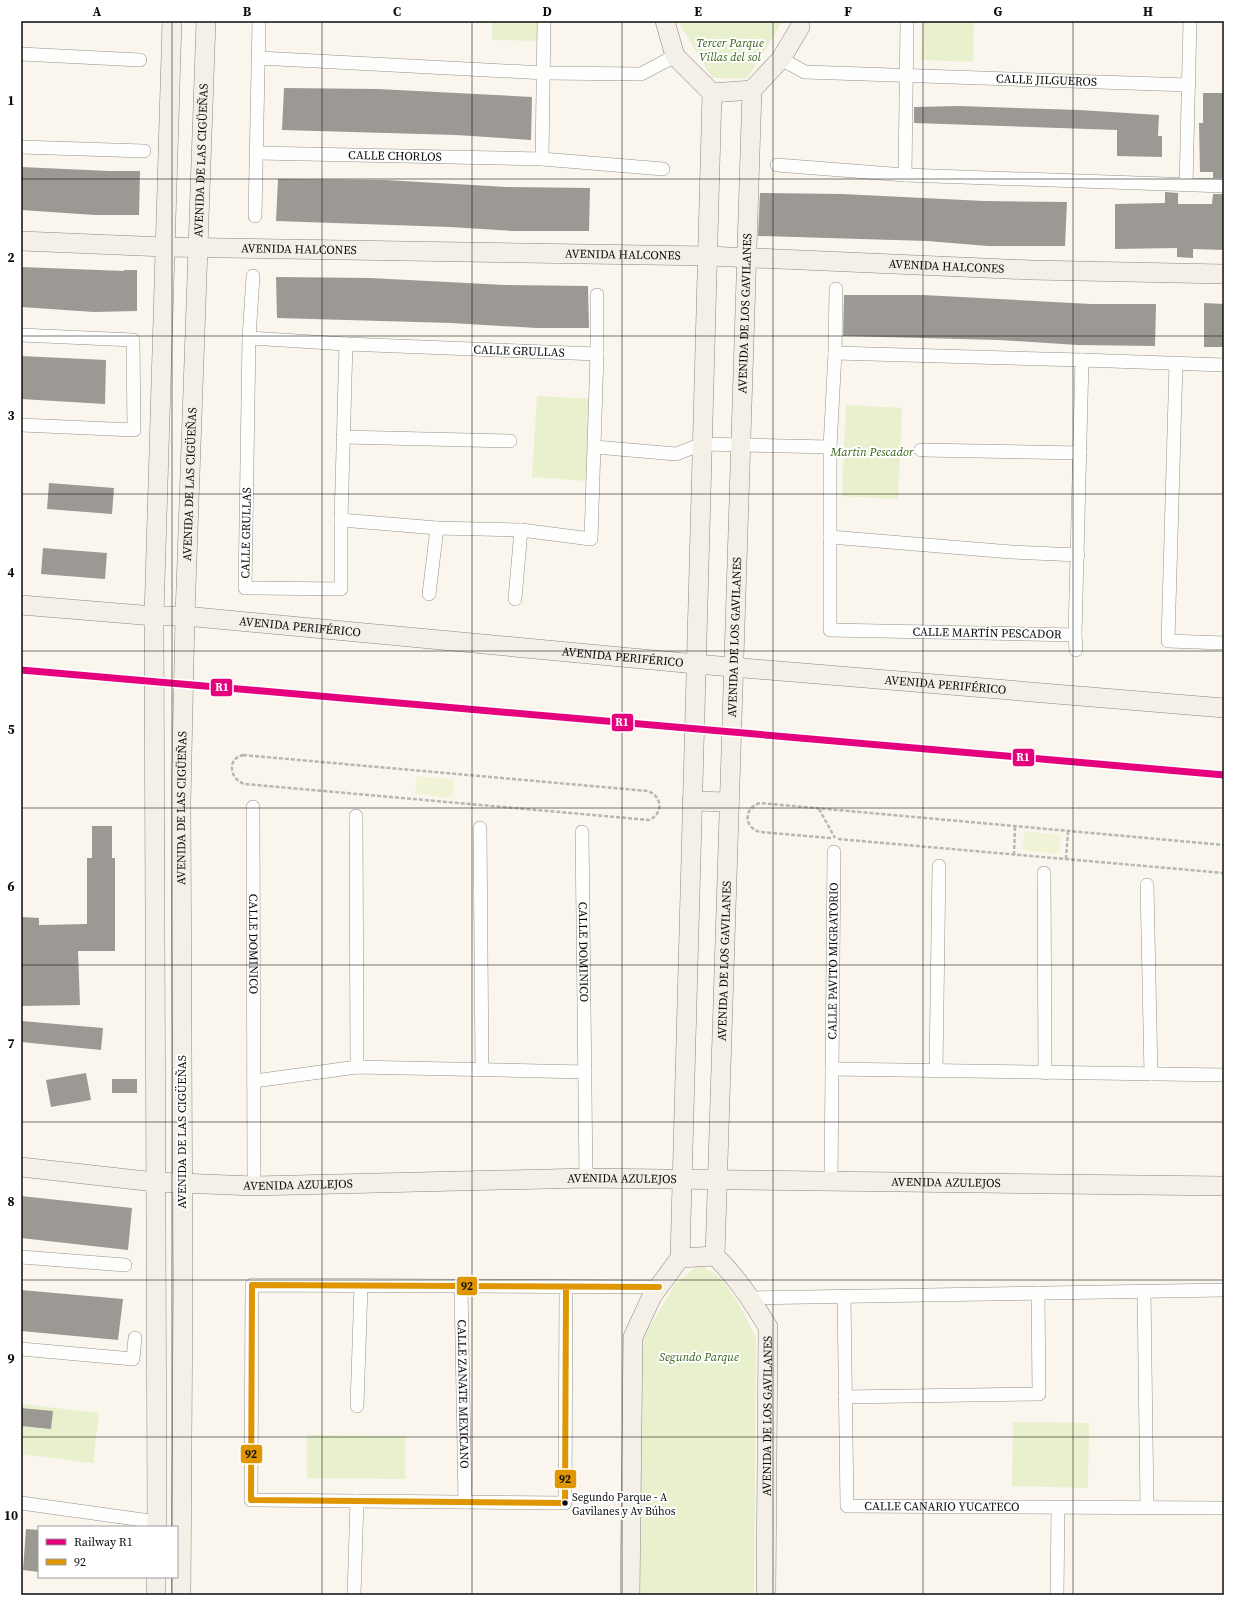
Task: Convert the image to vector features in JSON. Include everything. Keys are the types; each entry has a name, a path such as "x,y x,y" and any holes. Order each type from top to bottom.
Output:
{"main road":[{"path":"157,1525 154,616 172,21"},
{"name":"AVENIDA DE LAS CIGÜEÑAS","path":"181,1595 181,801 186,616 200,248 206,21"},
{"path":"630,1595 632,1337 658,1287 680,1258 712,93 675,56 665,21"},
{"path":"712,93 752,90 781,59 800,27 800,21"},
{"name":"AVENIDA DE LOS GAVILANES","path":"752,90 714,1256 731,1272 751,1298 768,1327 766,1595"},
{"name":"AVENIDA HALCONES","path":"21,241 200,248 747,257 1031,270 1224,274"},
{"name":"AVENIDA PERIFÉRICO","path":"21,604 154,616 186,616 696,664 1224,708"},
{"path":"692,801 729,802"},
{"name":"AVENIDA AZULEJOS","path":"21,1167 156,1182 254,1186 586,1178 1224,1186"},
{"path":"680,1258 714,1256"},
{"path":"156,1578 156,1595"}],"street":[{"path":"255,216 259,21"},
{"path":"542,159 544,21"},
{"path":"905,175 905,75 907,21"},
{"path":"1186,185 1190,21"},
{"path":"21,54 140,60"},
{"path":"259,58 544,73 641,74 675,56"},
{"name":"CALLE JILGUEROS","path":"781,59 806,72 1189,85"},
{"path":"21,147 144,151"},
{"name":"CALLE CHORLOS","path":"257,153 542,159 663,168"},
{"path":"776,165 905,175 1224,186"},
{"name":"CALLE GRULLAS","path":"253,276 249,338 245,588 341,589 341,520 346,344"},
{"name":"CALLE MARTÍN PESCADOR","path":"836,290 835,353 830,447 830,630 1076,635 1082,360"},
{"path":"341,520 437,528 521,530 591,539 595,447 597,295"},
{"path":"21,335 133,340 134,430 21,425"},
{"name":"CALLE GRULLAS","path":"249,338 346,344 597,354"},
{"path":"835,353 1224,365"},
{"path":"1176,363 1168,641 1224,643"},
{"path":"343,437 510,441"},
{"path":"595,447 676,454 702,444 830,447"},
{"path":"921,450 1080,453"},
{"path":"428,594 437,528"},
{"path":"515,599 521,530"},
{"path":"830,537 1011,552 1078,555"},
{"path":"1076,635 1076,650"},
{"name":"CALLE DOMINICO","path":"253,807 254,1186"},
{"path":"356,816 357,1068"},
{"path":"480,828 482,1070"},
{"name":"CALLE DOMINICO","path":"582,832 586,1178"},
{"name":"CALLE PAVITO MIGRATORIO","path":"831,1181 834,852"},
{"path":"936,1071 939,866"},
{"path":"1044,873 1045,1073"},
{"path":"1147,885 1152,1074"},
{"path":"254,1081 357,1068 585,1072"},
{"path":"832,1069 1224,1075"},
{"path":"21,1257 125,1265"},
{"path":"566,1287 564,1503 251,1500 252,1285 658,1287"},
{"path":"357,1406 361,1286"},
{"name":"CALLE ZANATE MEXICANO","path":"461,1286 465,1502"},
{"path":"751,1298 1224,1290"},
{"path":"1144,1291 1147,1508"},
{"path":"845,1397 1039,1394 1038,1293"},
{"name":"CALLE CANARIO YUCATECO","path":"844,1296 847,1506 1224,1508"},
{"path":"21,1349 133,1359 135,1338"},
{"path":"354,1595 357,1501"},
{"path":"21,1503 157,1525"},
{"path":"1057,1595 1058,1508"}],"path":[{"path":"244,756 648,791 657,796 660,806 657,814 649,820 244,784 236,780 232,772 232,767 236,759 244,756"},
{"path":"1224,845 760,803 752,807 748,820 752,828 760,832 1224,873"},
{"path":"819,809 835,838"},
{"path":"1014,854 1015,826"},
{"path":"1066,859 1068,831"}],"green space":[{"path":"492,21 546,21 546,41 492,40"},
{"name":"Tercer Parque Villas del sol","path":"678,21 783,21 747,78 712,78"},
{"path":"923,21 974,21 973,62 921,60"},
{"path":"537,396 592,399 587,481 532,477"},
{"name":"Martin Pescador","path":"846,405 902,408 898,499 842,496"},
{"path":"417,776 454,780 452,798 415,794"},
{"path":"1024,831 1061,835 1059,854 1022,850"},
{"name":"Segundo Parque","path":"698,1265 715,1273 722,1280 736,1299 756,1337 754,1595 640,1595 641,1341 675,1284"},
{"path":"21,1404 99,1413 93,1463 21,1454"},
{"path":"1013,1422 1089,1423 1088,1488 1012,1486"},
{"path":"307,1435 405,1436 405,1479 307,1478"}],"building":[{"path":"284,88 378,89 532,97 531,140 456,135 282,130"},
{"path":"1203,93 1224,93 1224,178 1213,178 1213,172 1200,172 1199,123 1203,123"},
{"path":"959,106 1079,110 1159,115 1158,136 1162,136 1162,157 1117,156 1117,130 914,123 914,107"},
{"path":"21,167 140,171 139,215 95,215 21,210"},
{"path":"278,179 385,180 507,187 590,188 589,231 512,231 450,227 276,221"},
{"path":"1165,192 1178,193 1178,204 1212,204 1213,194 1224,194 1224,250 1193,249 1193,258 1177,257 1177,248 1115,249 1115,204 1165,203"},
{"path":"760,193 842,194 984,201 1067,202 1065,246 988,246 927,241 758,236"},
{"path":"21,267 124,271 137,270 137,311 94,312 21,307"},
{"path":"276,277 370,278 505,285 588,286 589,328 537,328 451,323 277,318"},
{"path":"844,295 923,295 1091,304 1156,304 1155,346 1078,345 999,340 843,336"},
{"path":"1204,303 1224,304 1224,347 1204,347"},
{"path":"21,356 106,360 105,404 21,399"},
{"path":"49,483 114,488 112,514 47,509"},
{"path":"43,548 107,553 105,579 41,574"},
{"path":"92,826 112,826 112,858 115,858 115,951 78,951 80,1005 21,1006 21,917 39,918 39,925 87,924 87,858 92,858"},
{"path":"21,1021 103,1028 101,1050 21,1042"},
{"path":"86,1073 91,1100 51,1107 46,1080"},
{"path":"112,1079 137,1079 137,1093 112,1093"},
{"path":"21,1196 132,1208 128,1250 21,1238"},
{"path":"21,1290 123,1299 118,1340 21,1331"},
{"path":"21,1408 53,1411 51,1429 21,1426"},
{"path":"26,1529 38,1530 38,1572 23,1570"}],"rail line":[{"name":"R1","path":"21,670 1224,775"}],"transit line":[{"name":"92","path":"566,1287 565,1503 251,1500 252,1285 659,1287"}],"place":[{"name":"Segundo Parque - A Gavilanes y Av Búhos","path":"565,1503"}]}
